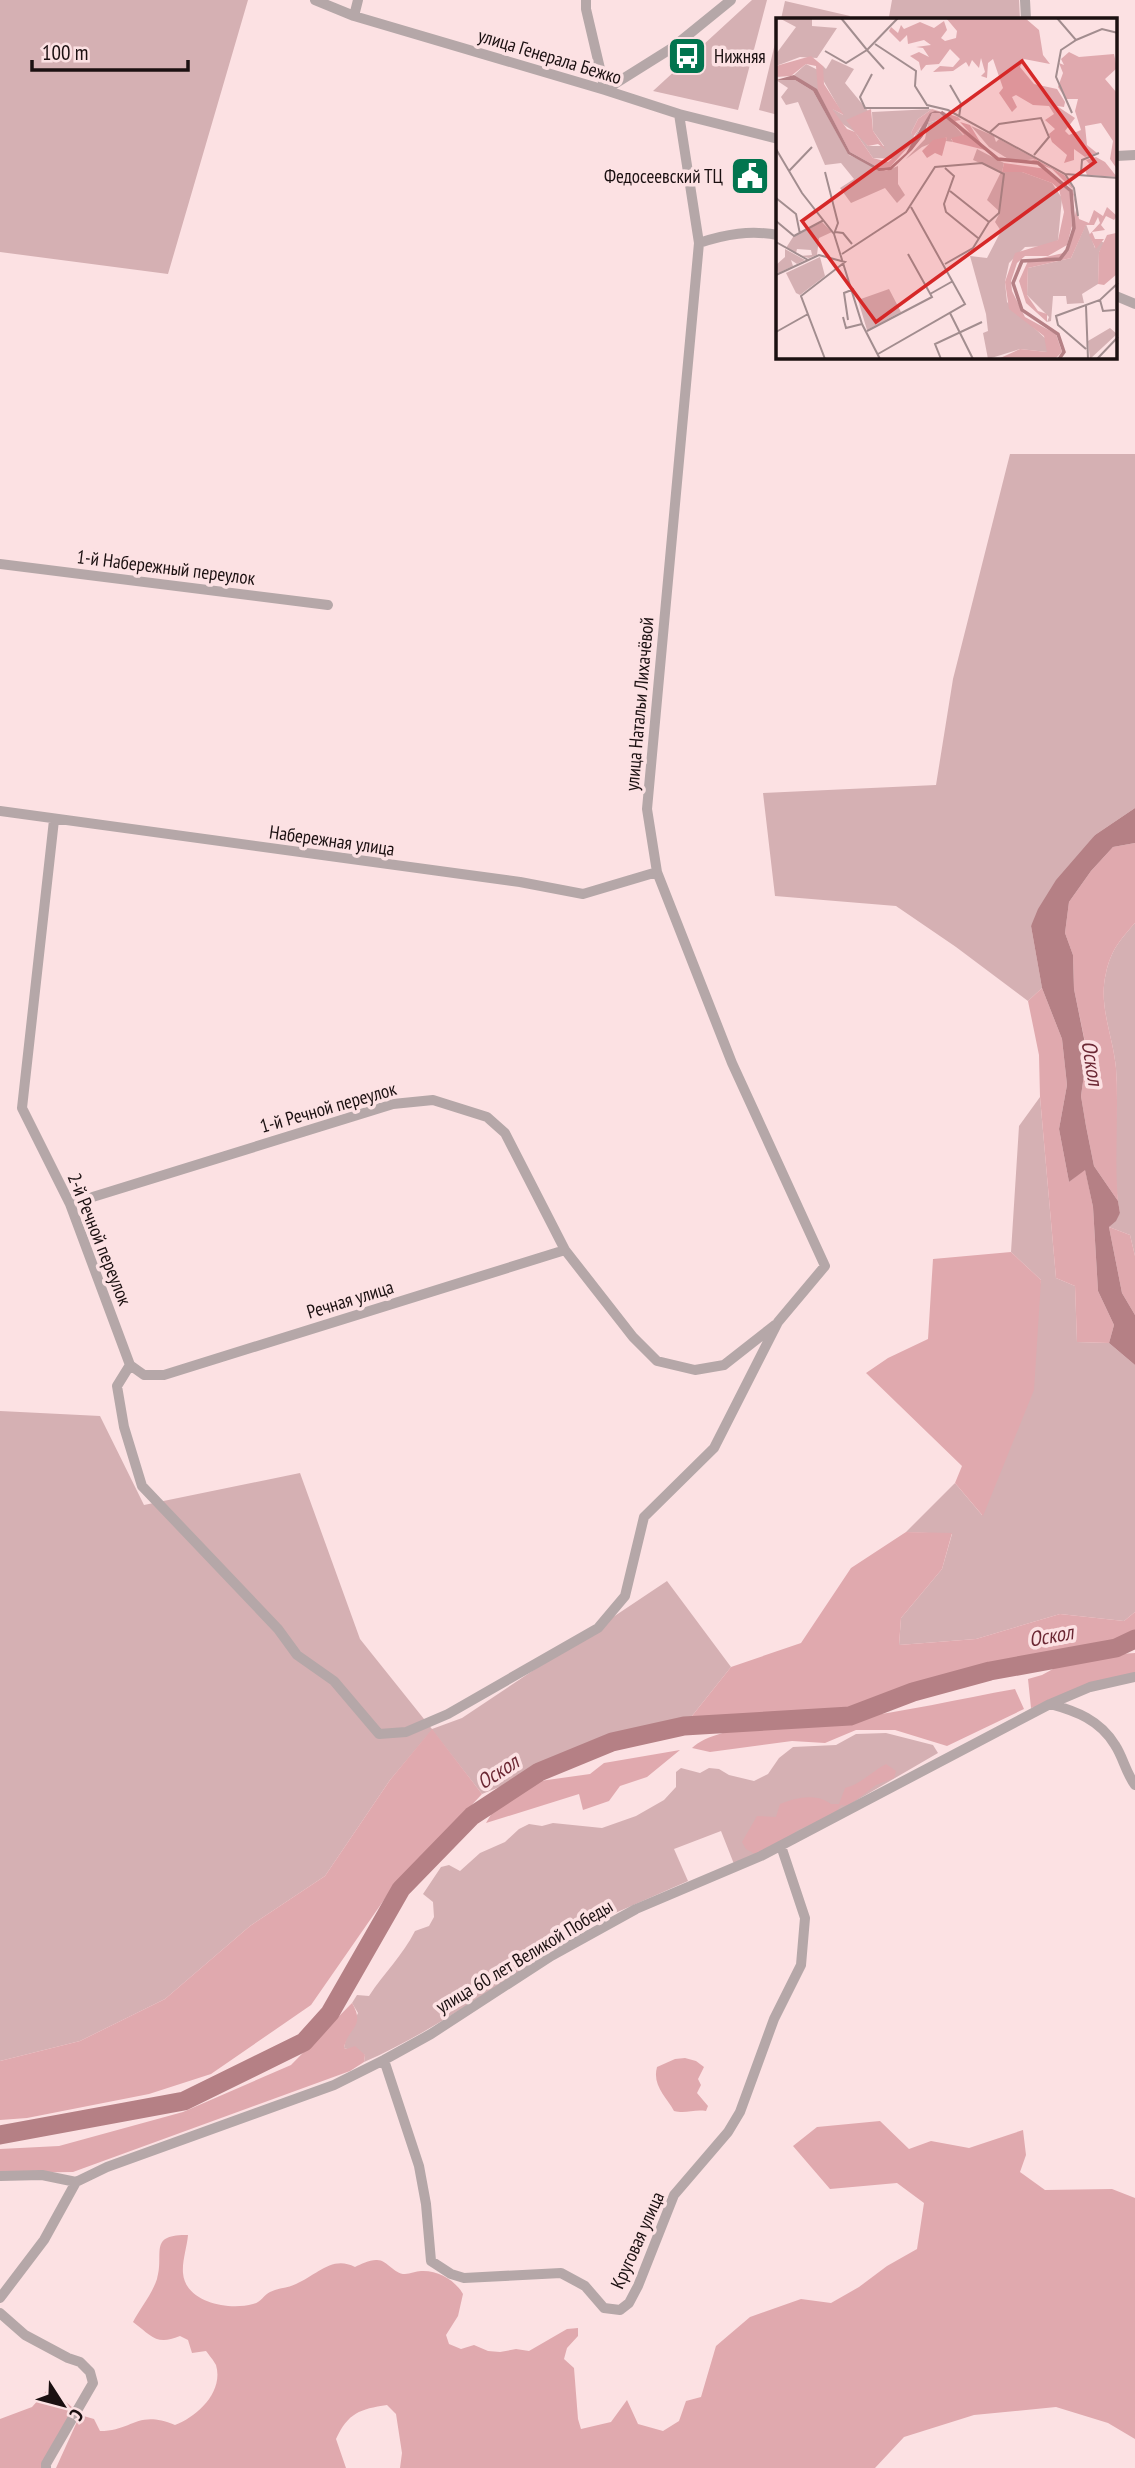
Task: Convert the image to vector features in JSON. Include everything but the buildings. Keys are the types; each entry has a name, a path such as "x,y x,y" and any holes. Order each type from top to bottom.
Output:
{"street":[{"name":"улица Генерала Бежко","path":"315,0 354,16 605,89 679,114 776,138"},
{"path":"354,16 358,0"},
{"path":"586,0 605,89 672,48 731,0"},
{"path":"1025,0 1026,18"},
{"name":"улица Натальи Лихачёвой","path":"679,114 699,243 647,809 657,872 732,1063 825,1266 778,1322"},
{"path":"699,243 722,235 743,232 776,236"},
{"path":"1118,297 1135,304"},
{"name":"1-й Набережный переулок","path":"0,564 328,605"},
{"name":"Набережная улица","path":"0,811 520,882 583,894 657,872"},
{"name":"2-й Речной переулок","path":"54,820 22,1108 71,1204 130,1365"},
{"name":"1-й Речной переулок","path":"71,1204 393,1104 433,1100 487,1117 505,1133 565,1250 633,1337 657,1362 695,1370 724,1366 778,1322"},
{"name":"Речная улица","path":"130,1365 144,1375 164,1375 565,1250"},
{"path":"130,1365 117,1386 124,1427 142,1486 278,1629 297,1655 334,1681 379,1734 406,1732 448,1714 598,1629 625,1596 644,1517 714,1448 778,1322"},
{"name":"улица 60 лет Великой Победы","path":"76,2182 107,2167 334,2085 431,2034 551,1956 636,1909 781,1846 1050,1704 1090,1687 1135,1677"},
{"path":"1050,1704 1077,1711 1093,1721 1114,1743 1135,1785"},
{"name":"Круговая улица","path":"384,2060 419,2166 426,2204 431,2261 451,2274 464,2278 561,2273 585,2286 604,2308 620,2310 629,2303 638,2286 674,2195 728,2132 740,2112 774,2019 801,1965 805,1917 781,1846"},
{"path":"0,2176 42,2175 76,2182 44,2239 0,2298"},
{"path":"0,2313 25,2334 80,2362 90,2372 93,2383 46,2468"}],"shaded area":[{"path":"0,0 248,0 168,274 0,252"},
{"path":"752,0 767,0 738,110 653,91"},
{"path":"892,0 1019,0 1020,18 889,17"},
{"path":"785,1 850,16 849,18 781,18"},
{"path":"776,39 776,114 759,110"},
{"path":"1010,454 1135,454 1135,808 1095,835 1031,926 1042,988 1028,1001 896,906 775,896 763,793 936,785 953,679"},
{"path":"1135,808 1135,843 1113,847 1091,871 1069,902 1065,933 1073,955 1074,989 1087,1053 1081,1096 1094,1166 1118,1201 1120,1213 1109,1227 1122,1293 1135,1315 1135,1365 1109,1343 1114,1325 1098,1291 1093,1207 1085,1170 1069,1182 1059,1129 1067,1085 1062,1039 1042,988 1031,926 1056,880 1095,835"},
{"path":"1135,843 1135,923 1113,952 1104,985 1105,1009 1116,1068 1118,1201 1094,1166 1086,1126 1081,1096 1087,1052 1074,989 1073,955 1065,933 1069,902 1091,871 1113,847"},
{"path":"1135,923 1135,1256 1130,1235 1109,1227 1120,1213 1115,1159 1116,1068 1105,1009 1104,985 1113,952"},
{"path":"1042,988 1062,1039 1067,1085 1059,1129 1069,1182 1085,1169 1093,1207 1098,1291 1114,1325 1109,1343 1077,1342 1075,1286 1056,1278 1040,1097 1039,1055 1028,1001"},
{"path":"1040,1097 1056,1278 1075,1286 1077,1342 1109,1343 1135,1365 1135,1612 1124,1621 1060,1614 976,1639 899,1645 901,1618 942,1569 952,1534 906,1532 955,1483 982,1515 1041,1280 1011,1252 1019,1126"},
{"path":"1109,1227 1130,1235 1135,1256 1135,1315 1122,1293"},
{"path":"1011,1252 1041,1280 1034,1390 983,1516 955,1483 962,1466 866,1373 888,1358 928,1339 933,1259"},
{"path":"0,1411 100,1416 144,1505 300,1473 360,1639 432,1729 462,1718 667,1581 731,1667 684,1726 612,1742 482,1794 432,1730 390,1780 325,1876 250,1926 165,1999 80,2041 0,2061"},
{"path":"906,1532 952,1533 942,1569 901,1618 899,1645 976,1639 1060,1614 1124,1621 1135,1612 1135,1633 1116,1648 990,1671 913,1692 850,1716 684,1726 731,1667 801,1643 851,1568"},
{"path":"1135,1653 1135,1680 1098,1686 1073,1699 1031,1708 1028,1679 1042,1675 1075,1657"},
{"path":"1015,1689 1024,1709 947,1746 895,1730 856,1730 825,1743 792,1741 710,1752 692,1748 705,1739 743,1729 868,1716"},
{"path":"432,1729 482,1794 386,1897 311,2005 211,2074 149,2094 27,2118 0,2120 0,2061 80,2041 165,1999 250,1926 325,1876 390,1780"},
{"path":"886,1733 933,1745 938,1753 797,1835 734,1864 721,1831 674,1849 688,1881 597,1921 568,1939 563,1930 549,1939 554,1949 437,2024 389,2050 364,2062 365,2055 344,2048 358,2013 352,2003 357,1995 369,1996 415,1931 429,1926 434,1917 433,1902 423,1894 441,1867 449,1865 460,1871 480,1853 505,1842 529,1824 542,1826 553,1823 602,1828 636,1816 664,1800 676,1787 676,1772 681,1768 700,1773 709,1768 719,1769 729,1775 754,1781 768,1774 779,1758 793,1747 836,1745 856,1734"},
{"path":"680,1750 647,1777 620,1786 609,1801 583,1810 579,1794 486,1823 496,1806 517,1797 540,1781 590,1774 604,1763"},
{"path":"886,1764 896,1771 894,1778 876,1785 848,1806 841,1805 834,1815 797,1830 792,1836 755,1854 746,1849 742,1842 757,1816 776,1817 780,1804 799,1798 813,1797 839,1804 845,1788 856,1784"},
{"path":"352,2003 357,2022 344,2048 355,2046 365,2055 364,2062 350,2071 73,2172 0,2173 0,2149 59,2146 183,2112 291,2065"},
{"path":"685,2058 704,2067 698,2079 701,2085 697,2093 708,2106 706,2111 674,2111 656,2080 657,2067 675,2059"},
{"path":"880,2121 909,2149 931,2141 969,2148 1023,2130 1026,2155 1020,2172 1045,2190 1112,2189 1135,2198 1135,2439 1108,2423 1056,2407 974,2415 904,2437 875,2468 400,2468 402,2453 396,2414 387,2405 369,2408 345,2423 336,2439 346,2468 56,2468 80,2415 94,2419 100,2431 152,2419 175,2425 200,2410 212,2394 216,2385 216,2365 206,2351 192,2353 188,2340 180,2336 160,2340 133,2322 157,2279 162,2242 167,2238 188,2235 183,2268 186,2283 199,2297 220,2305 243,2306 255,2303 270,2292 296,2284 339,2263 355,2267 368,2261 380,2260 397,2272 434,2272 455,2284 463,2294 458,2316 446,2335 449,2344 461,2349 474,2345 488,2351 529,2351 567,2329 578,2328 578,2336 567,2348 564,2359 574,2368 581,2429 611,2422 627,2400 638,2424 663,2431 679,2421 686,2401 701,2397 716,2346 750,2317 801,2299 831,2303 917,2249 924,2203 897,2183 830,2189 793,2146 817,2127"},
{"path":"49,2388 73,2408 42,2468 0,2468 0,2419 32,2407"}],"waterway":[{"name":"Оскол","path":"0,2135 184,2101 304,2042 330,2013 401,1889 472,1816 539,1772 612,1742 684,1726 850,1716 913,1692 990,1671 1116,1648 1135,1639"}],"place":[{"name":"Нижняя","path":"687,56"},
{"name":"Федосеевский ТЦ","path":"750,176"}]}
